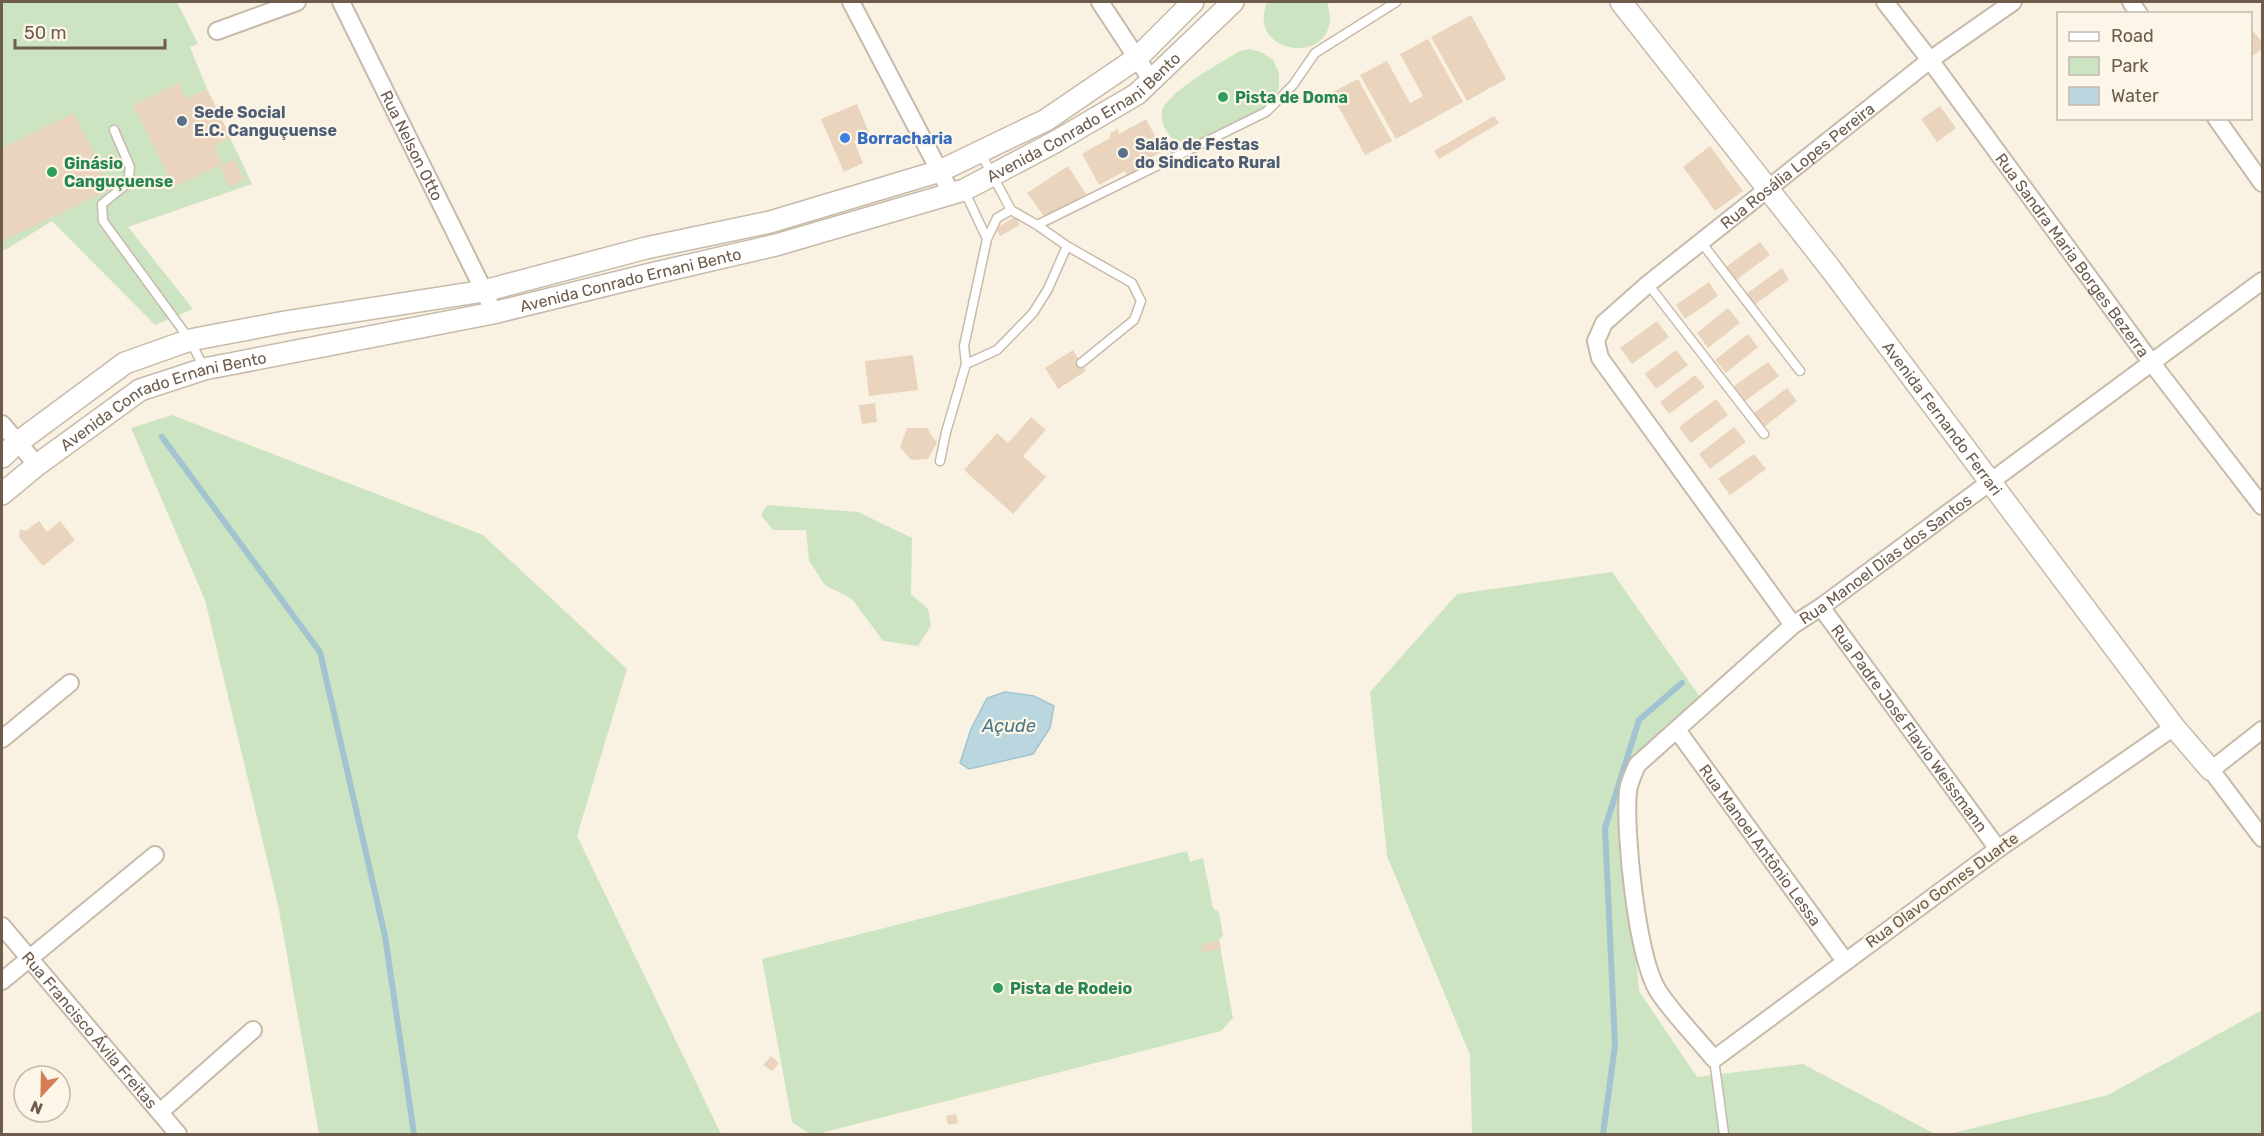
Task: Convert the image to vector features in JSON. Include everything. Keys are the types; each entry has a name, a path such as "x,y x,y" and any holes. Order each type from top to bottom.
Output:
{"street":[{"path":"217,31 297,2"},
{"name":"Rua Nelson Otto","path":"341,2 493,313"},
{"path":"851,2 940,171 957,192"},
{"path":"1100,2 1152,81"},
{"name":"Avenida Conrado Ernani Bento","path":"2,457 17,442 125,363 190,340 285,322 484,291 646,248 770,222 940,171 1046,120 1137,58 1193,2"},
{"name":"Avenida Conrado Ernani Bento","path":"2,494 37,465 140,390 204,369 493,313 776,245 957,192 1055,142 1137,94 1233,2"},
{"name":"Avenida Fernando Ferrari","path":"1622,2 1768,188 2174,727 2262,838"},
{"name":"Rua Sandra Maria Borges Bezerra","path":"1885,2 2151,362 2262,506"},
{"name":"Rua Rosália Lopes Pereira","path":"1793,625 1600,358 1596,341 1604,323 1648,284 1930,60 2013,2"},
{"path":"2217,120 2262,183"},
{"path":"770,222 776,245"},
{"name":"Rua Manoel Dias dos Santos","path":"1714,1059 1658,990 1648,968 1637,915 1627,817 1628,788 1637,765 1793,625 1821,607 2262,281"},
{"path":"2,424 37,465"},
{"name":"Rua Padre José Flavio Weissmann","path":"1821,607 1998,849"},
{"path":"2,739 70,683"},
{"name":"Rua Olavo Gomes Duarte","path":"1714,1059 1998,849 2174,727"},
{"name":"Rua Manoel Antônio Lessa","path":"1677,730 1845,962"},
{"path":"2211,771 2262,730"},
{"path":"2,981 155,855"},
{"name":"Rua Francisco Ávila Freitas","path":"2,926 178,1134"},
{"path":"160,1112 253,1030"}],"lane":[{"path":"1037,225 1266,112 1293,85 1315,53 1396,2"},
{"path":"114,130 130,167 128,183 102,204 104,221 190,340 204,369"},
{"path":"980,152 1011,210 1132,284 1141,301 1134,320 1081,363"},
{"path":"957,192 987,239"},
{"path":"940,460 966,364 964,346 987,239 997,218 1011,210"},
{"path":"1701,242 1800,371"},
{"path":"966,364 997,350 1033,313 1048,289 1067,246"},
{"path":"1648,284 1764,434"},
{"path":"1714,1059 1724,1134"}],"green space":[{"path":"2,2 177,2 198,44 190,47 207,89 252,184 128,227 193,309 155,325 52,221 2,252"},
{"name":"Pista de Doma","path":"1267,2 1327,2 1330,23 1323,38 1311,46 1296,48 1281,45 1270,36 1264,21"},
{"name":"Pista de Doma","path":"1249,49 1261,52 1273,60 1279,73 1279,88 1269,104 1204,141 1191,145 1171,138 1162,119 1165,104 1195,78 1240,51"},
{"path":"172,415 483,535 627,669 577,836 721,1134 319,1134 278,905 205,600 131,428"},
{"path":"767,505 858,512 912,538 911,594 928,609 931,626 918,646 883,641 852,599 825,585 809,561 806,530 773,530 761,515"},
{"path":"1612,572 1700,697 1620,780 1639,991 1697,1077 1803,1064 1935,1134 1472,1134 1470,1055 1387,856 1370,692 1457,594"},
{"name":"Pista de Rodeio","path":"1187,851 1190,862 1203,858 1213,908 1219,912 1223,935 1219,941 1233,1018 1221,1031 817,1134 810,1134 792,1122 762,959"},
{"path":"2262,1010 2262,1134 1949,1134 2108,1095"}],"water":[{"name":"Açude","path":"1005,692 1034,696 1054,706 1050,728 1033,754 969,769 960,763 971,729 987,698"}],"building":[{"path":"1471,15 1506,79 1467,101 1431,37"},
{"path":"2252,30 2262,42 2262,49 2252,56"},
{"path":"1428,39 1463,102 1396,139 1360,75 1387,61 1410,103 1423,96 1400,54"},
{"path":"1358,79 1392,141 1365,155 1331,93"},
{"name":"Sede Social E.C. Canguçuense","path":"179,83 186,99 207,89 231,138 214,146 222,164 174,187 133,105"},
{"name":"Borracharia","path":"857,104 870,135 854,141 863,163 844,172 821,119"},
{"path":"1940,106 1956,128 1937,142 1921,119"},
{"name":"Ginásio Canguçuense","path":"74,113 111,189 3,241 2,148"},
{"path":"1494,116 1499,123 1439,159 1434,151"},
{"name":"Salão de Festas do Sindicato Rural","path":"1146,119 1163,151 1142,163 1144,169 1128,178 1125,171 1099,185 1082,154 1110,138 1110,133 1118,129 1119,134"},
{"path":"1710,146 1743,191 1715,211 1683,167"},
{"path":"235,160 244,180 229,187 220,166"},
{"path":"1068,166 1086,194 1046,219 1027,193"},
{"path":"1016,216 1020,225 1000,236 996,228"},
{"path":"1760,242 1770,255 1736,280 1726,267"},
{"path":"1782,268 1789,280 1754,305 1746,294"},
{"path":"1709,282 1718,296 1685,319 1676,305"},
{"path":"1728,308 1740,323 1708,348 1697,333"},
{"path":"1657,321 1669,337 1632,364 1620,348"},
{"path":"1748,334 1758,347 1726,373 1715,360"},
{"path":"1073,350 1086,371 1058,389 1045,368"},
{"path":"1676,350 1688,365 1656,389 1645,374"},
{"path":"913,355 918,390 869,396 865,361"},
{"path":"1768,362 1779,376 1745,401 1734,386"},
{"path":"1695,375 1705,387 1669,414 1660,402"},
{"path":"1787,388 1797,401 1764,427 1754,413"},
{"path":"1716,399 1728,415 1691,443 1679,427"},
{"path":"875,403 877,422 862,424 859,405"},
{"path":"1031,417 1046,430 1023,456 1046,477 1013,514 964,470 997,433 1008,443"},
{"path":"1734,427 1746,442 1710,469 1699,454"},
{"path":"907,428 927,428 937,443 928,459 911,460 900,447"},
{"path":"1754,454 1766,469 1730,495 1718,479"},
{"path":"39,521 47,532 60,521 75,540 43,566 19,537 20,529 26,531"},
{"path":"1219,941 1221,949 1204,952 1202,944"},
{"path":"771,1056 779,1063 772,1071 763,1065"},
{"path":"956,1114 958,1123 948,1125 946,1116"}],"waterway":[{"path":"162,437 320,652 385,936 414,1134"},
{"path":"1603,1134 1615,1045 1605,828 1639,720 1682,683"}],"place":[{"name":"Pista de Doma","path":"1223,97"},
{"name":"Sede Social E.C. Canguçuense","path":"182,121"},
{"name":"Borracharia","path":"845,138"},
{"name":"Salão de Festas do Sindicato Rural","path":"1123,153"},
{"name":"Ginásio Canguçuense","path":"52,172"},
{"name":"Pista de Rodeio","path":"998,988"}]}
